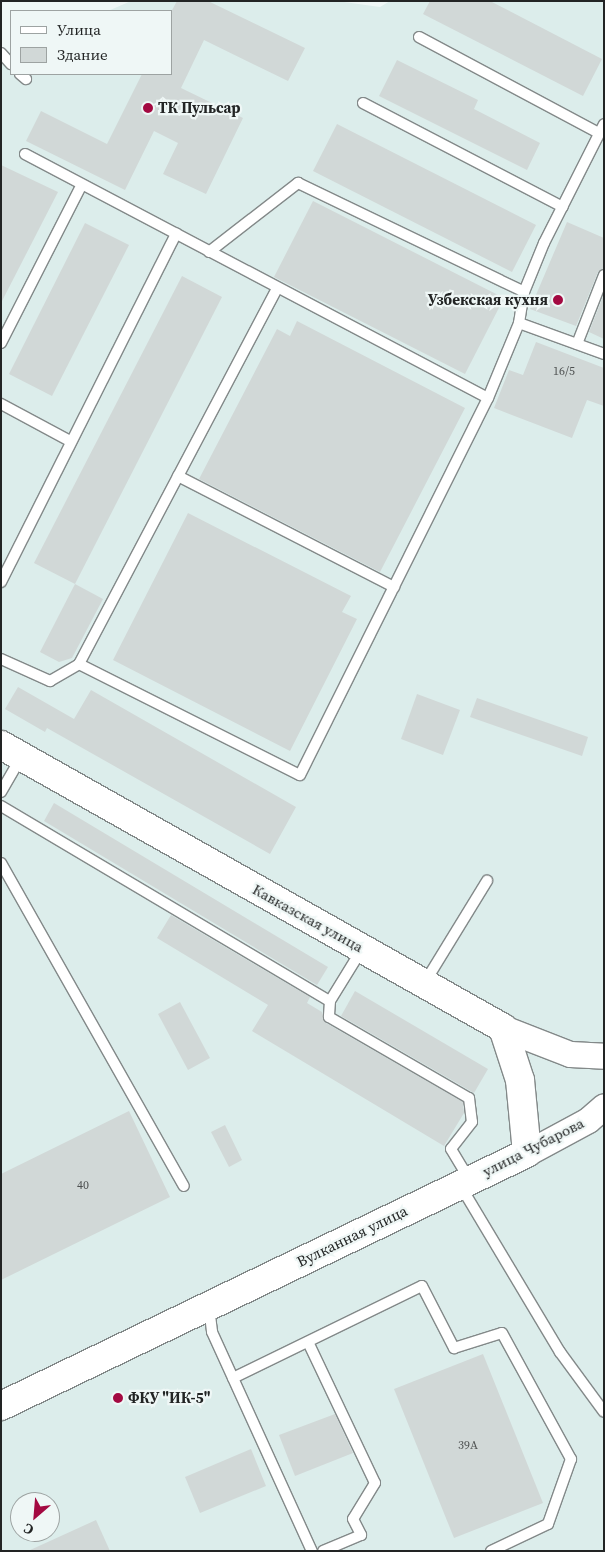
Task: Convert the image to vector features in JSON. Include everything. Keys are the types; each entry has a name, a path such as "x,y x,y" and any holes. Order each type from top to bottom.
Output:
{"main road":[{"name":"Кавказская улица","path":"11,751 503,1028"},
{"path":"503,1028 520,1080 526,1153"},
{"name":"улица Чубарова","path":"464,1182 526,1153"},
{"name":"Вулканная улица","path":"1,1406 464,1182"}],"street":[{"path":"503,1028 570,1054 604,1056"},
{"name":"улица Чубарова","path":"526,1153 588,1120 604,1106"}],"lane":[{"path":"80,664 300,775 488,398 519,323 524,292 562,207 602,129 419,37"},
{"path":"1,53 10,63"},
{"path":"363,103 562,207"},
{"path":"26,154 488,398"},
{"path":"209,252 298,183 524,292"},
{"path":"1,343 82,184"},
{"path":"1,582 70,441 176,234"},
{"path":"577,344 604,275"},
{"path":"1,658 50,681 80,664 277,288"},
{"path":"519,323 604,354"},
{"path":"1,404 70,441"},
{"path":"178,476 394,587"},
{"path":"1,792 11,751"},
{"path":"1,806 330,1001"},
{"path":"1,863 184,1186"},
{"path":"424,983 487,881"},
{"path":"363,948 330,1001 329,1017 469,1098 472,1122 451,1149 464,1182 560,1352 604,1412"},
{"path":"233,1378 422,1286 454,1348 502,1333 571,1459 548,1524 491,1551"},
{"path":"209,1306 212,1332 312,1551"},
{"path":"308,1342 375,1483 353,1518 360,1535 323,1551"}],"shaded area":[{"path":"131,1 337,1 380,7 390,1 604,1 604,1551 1,1551 1,58 10,54 10,75 172,75 172,10 110,10"}],"building":[{"name":"ТК Пульсар","path":"177,1 208,1 305,48 288,81 204,40 181,88 243,118 206,194 163,174 178,143 154,131 125,190 26,141 41,111 107,144 142,75 172,75 172,10"},
{"path":"430,1 490,1 602,59 583,96 423,14"},
{"path":"397,60 478,100 474,109 540,143 527,170 379,96"},
{"path":"337,124 536,225 512,272 313,171"},
{"path":"1,165 58,192 1,303"},
{"path":"313,201 504,298 465,374 274,277"},
{"path":"567,222 604,238 604,268 598,272 576,326 530,309"},
{"path":"85,223 129,245 52,396 9,374"},
{"path":"182,276 222,297 75,584 34,563"},
{"path":"604,294 604,339 589,332"},
{"path":"297,321 465,408 380,572 199,479 277,329 290,336"},
{"path":"536,342 604,368 604,406 587,400 572,438 494,408 509,370 523,375"},
{"path":"188,513 351,596 342,612 357,619 290,751 113,660"},
{"path":"75,584 103,599 72,658 59,662 40,652"},
{"path":"18,687 74,719 91,690 296,807 270,854 47,728 45,732 5,709"},
{"path":"417,694 460,710 443,755 401,739"},
{"path":"477,698 588,737 582,756 470,717"},
{"path":"54,803 328,967 317,985 44,821"},
{"path":"171,915 310,997 307,1003 322,1012 326,1023 463,1102 464,1113 444,1146 252,1031 268,1005 157,938"},
{"path":"355,991 488,1069 474,1093 341,1016"},
{"path":"180,1002 210,1058 188,1070 158,1014"},
{"path":"129,1111 170,1197 1,1280 1,1174"},
{"path":"225,1125 242,1160 229,1167 211,1132"},
{"path":"483,1354 543,1503 454,1538 394,1389"},
{"path":"335,1414 353,1453 295,1476 279,1435"},
{"path":"251,1449 266,1486 200,1513 185,1477"},
{"path":"96,1520 110,1551 28,1551 48,1542 60,1542 60,1536"}],"place":[{"name":"ТК Пульсар","path":"148,108"},
{"name":"Узбекская кухня","path":"558,300"},
{"name":"ФКУ \"ИК-5\"","path":"118,1398"}]}
